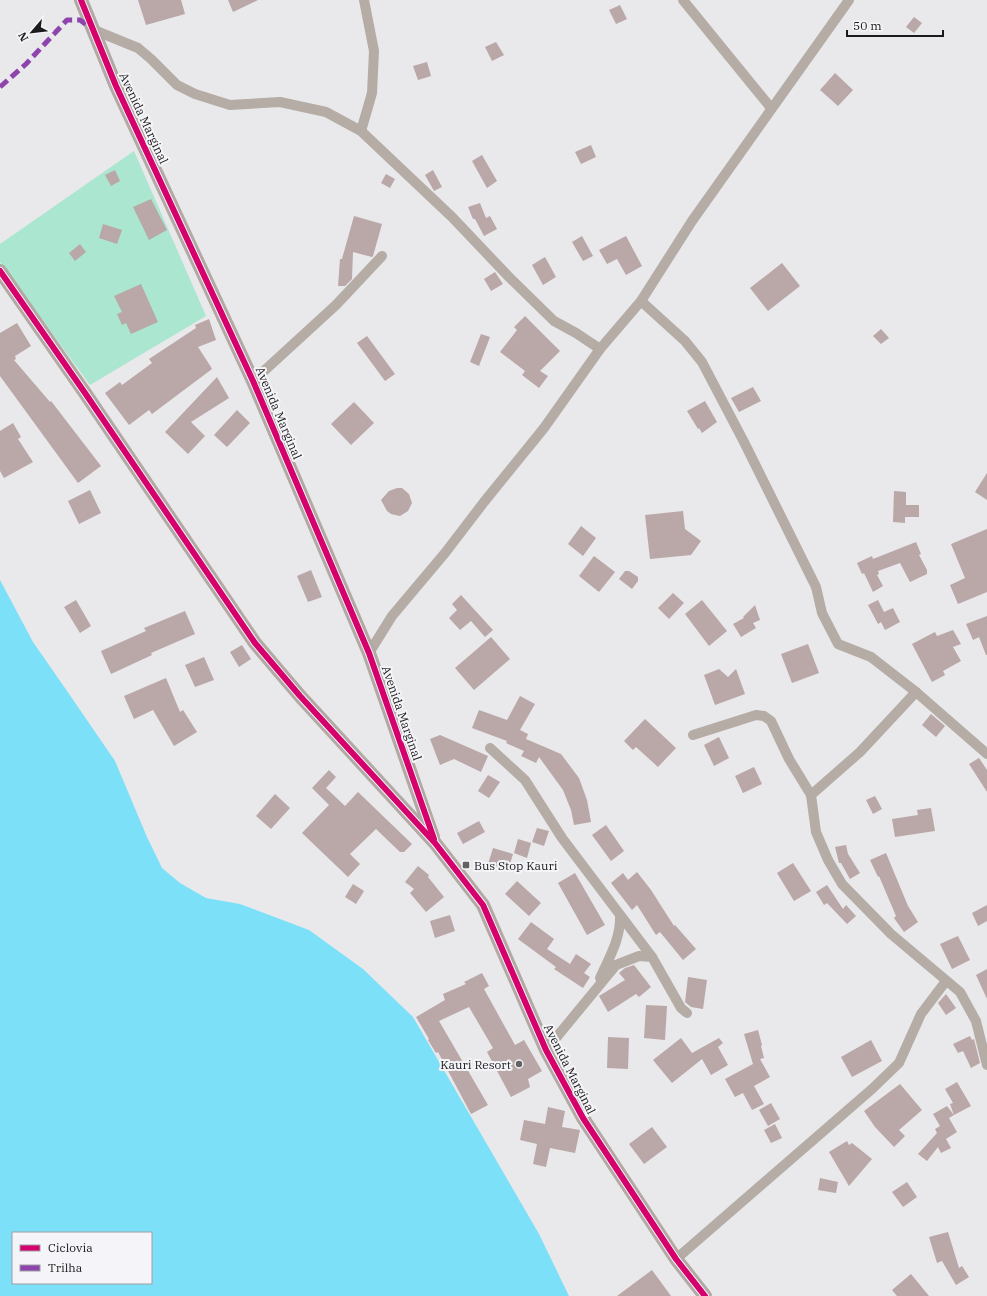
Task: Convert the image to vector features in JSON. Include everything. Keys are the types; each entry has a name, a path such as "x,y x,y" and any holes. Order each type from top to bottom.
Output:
{"street":[{"name":"Avenida Marginal","path":"81,0 116,86 254,381 369,653 435,843"},
{"path":"361,131 372,93 374,51 364,0"},
{"path":"683,0 771,108"},
{"path":"369,653 392,616 445,553 544,428 600,349 641,301 692,221 849,0"},
{"path":"94,30 138,48 177,85 195,94 230,105 280,102 326,112 361,131 452,216 508,276 554,321 600,349"},
{"path":"254,381 336,306 382,256"},
{"name":"Avenida Marginal","path":"0,271 90,400 255,644 300,696 435,843 483,905 546,1050 583,1118 676,1258 705,1296"},
{"path":"641,301 685,340 702,362 744,442 816,587 822,613 838,644 871,658 916,692 987,754"},
{"path":"812,795 860,752 916,692"},
{"path":"693,735 756,715 764,716 771,722 788,759 812,795 816,832 828,860 842,884 891,934 960,992 976,1021 987,1065"},
{"path":"490,748 525,780 562,838 652,958 681,1008 686,1013"},
{"path":"594,990 618,936 620,916"},
{"path":"546,1050 616,965 639,956 652,958"},
{"path":"676,1258 899,1064 921,1014 946,981"}],"green space":[{"path":"134,151 206,316 90,385 0,262 0,244"}],"water":[{"path":"0,580 33,642 115,761 147,837 162,868 180,883 206,898 240,904 309,930 363,969 413,1017 539,1234 569,1296 0,1296"}],"building":[{"path":"138,0 181,0 185,14 146,25"},
{"path":"228,0 258,0 233,12"},
{"path":"620,5 627,19 616,24 609,10"},
{"path":"914,17 922,23 914,33 906,27"},
{"path":"496,42 504,55 492,61 485,47"},
{"path":"427,62 431,76 418,80 413,66"},
{"path":"835,73 853,90 838,106 820,90"},
{"path":"591,145 596,157 581,164 575,152"},
{"path":"482,155 497,181 487,188 472,161"},
{"path":"115,170 120,181 111,186 105,175"},
{"path":"433,170 442,187 434,191 425,175"},
{"path":"386,174 395,179 390,188 381,183"},
{"path":"151,199 167,230 149,240 133,207"},
{"path":"480,203 486,218 490,216 497,229 484,236 475,219 473,219 468,207"},
{"path":"354,216 382,224 373,256 353,252 352,279 345,286 338,286 340,259 342,259"},
{"path":"103,224 122,230 117,244 99,238"},
{"path":"582,236 593,256 583,261 572,242"},
{"path":"626,236 642,266 626,275 617,259 607,264 599,250"},
{"path":"80,244 86,252 75,261 69,253"},
{"path":"545,257 556,277 543,285 532,265"},
{"path":"782,263 800,286 768,311 750,288"},
{"path":"495,272 503,284 491,291 484,279"},
{"path":"141,284 158,322 131,334 126,323 122,325 117,314 122,312 114,296"},
{"path":"525,316 560,351 540,371 548,376 539,388 522,375 525,371 500,352 517,330 514,327"},
{"path":"209,319 216,340 198,347 212,369 152,414 149,410 129,425 105,393 120,382 122,385 152,363 149,359 196,328 195,325"},
{"path":"17,323 31,346 15,356 16,359 14,360 50,402 51,401 101,466 78,483 0,376 0,333"},
{"path":"881,329 889,338 881,344 873,336"},
{"path":"481,334 490,337 479,366 470,362"},
{"path":"367,336 395,374 385,381 357,343"},
{"path":"217,377 229,398 191,422 205,436 188,454 165,432"},
{"path":"753,387 761,401 739,412 731,398"},
{"path":"705,401 717,422 702,433 687,411"},
{"path":"354,402 374,423 351,445 331,424"},
{"path":"237,410 250,423 227,447 214,435"},
{"path":"13,423 21,437 18,439 33,462 4,478 0,471 0,431"},
{"path":"987,473 987,500 975,492"},
{"path":"402,488 409,494 412,503 408,511 400,516 391,514 387,511 381,500 389,491"},
{"path":"90,490 101,513 79,524 68,501"},
{"path":"894,491 906,492 906,505 919,505 919,517 905,517 905,523 893,522"},
{"path":"683,511 685,529 701,541 691,555 650,559 645,515"},
{"path":"581,526 596,538 583,556 568,544"},
{"path":"987,529 987,592 958,604 950,585 965,578 951,544"},
{"path":"916,542 921,554 919,555 927,570 927,574 910,582 900,563 878,571 879,574 877,575 883,586 873,592 864,573 862,574 857,563 872,556 873,559"},
{"path":"594,556 615,572 599,592 579,576"},
{"path":"311,570 322,597 308,602 297,576"},
{"path":"625,571 629,571 638,577 638,581 632,589 619,579"},
{"path":"673,593 684,603 669,619 658,608"},
{"path":"461,595 493,630 485,637 471,621 460,630 449,618 457,610 452,604"},
{"path":"76,600 91,626 80,633 64,607"},
{"path":"702,600 727,631 709,646 685,614"},
{"path":"878,600 884,612 893,608 900,622 885,630 881,622 878,624 868,605"},
{"path":"755,605 760,620 753,623 756,628 741,637 733,624 744,618 743,617"},
{"path":"185,611 195,634 151,653 152,655 111,674 101,651 146,631 144,628"},
{"path":"987,616 986,655 979,637 973,640 966,624"},
{"path":"953,630 961,644 953,647 961,661 943,671 945,675 932,682 912,644 935,632 937,636"},
{"path":"491,637 510,659 474,690 455,668"},
{"path":"808,644 819,673 792,683 781,654"},
{"path":"242,645 251,659 239,667 230,652"},
{"path":"204,657 214,680 195,687 185,665"},
{"path":"719,669 728,677 736,669 745,694 715,705 704,675"},
{"path":"166,678 180,712 183,710 197,732 174,746 153,710 134,719 124,696"},
{"path":"520,696 535,704 520,730 528,734 526,739 561,754 579,778 587,800 591,822 574,825 571,810 563,790 539,757 536,763 521,756 524,751 506,743 507,741 472,728 479,710 507,720"},
{"path":"931,714 945,726 936,737 922,725"},
{"path":"645,719 676,748 658,767 636,747 633,750 624,741"},
{"path":"440,735 488,756 481,772 454,759 440,765 430,739"},
{"path":"719,737 729,758 714,766 704,745"},
{"path":"979,758 987,770 987,792 969,764"},
{"path":"754,767 762,784 743,793 735,776"},
{"path":"329,770 336,777 326,788 345,806 358,792 412,844 404,852 400,852 376,829 350,854 360,864 348,877 302,833 329,805 312,788"},
{"path":"488,775 500,782 489,798 478,791"},
{"path":"275,794 290,808 271,829 256,816"},
{"path":"875,796 882,809 873,814 866,800"},
{"path":"931,808 935,831 895,837 892,819 918,815 917,810"},
{"path":"479,821 485,832 463,844 457,833"},
{"path":"606,825 624,851 611,861 592,835"},
{"path":"537,828 549,831 544,846 532,842"},
{"path":"518,839 531,843 527,858 514,853"},
{"path":"846,845 848,854 860,873 850,879 841,863 839,863 835,847"},
{"path":"493,848 513,854 508,870 488,864"},
{"path":"886,853 908,906 918,922 904,932 894,918 896,916 879,876 878,877 870,860"},
{"path":"793,863 811,891 794,901 777,873"},
{"path":"418,866 429,875 428,877 444,897 426,912 410,893 414,889 405,882"},
{"path":"637,872 651,890 674,926 675,925 696,949 683,960 660,932 656,935 637,905 632,910 611,883 623,873 628,880"},
{"path":"575,873 605,925 587,935 558,883"},
{"path":"517,881 541,903 529,916 505,894"},
{"path":"353,884 364,891 356,904 345,897"},
{"path":"827,885 843,909 846,905 856,916 847,924 827,903 824,905 816,892"},
{"path":"987,905 987,921 978,926 972,913"},
{"path":"450,915 455,931 435,938 430,921"},
{"path":"531,922 554,939 547,949 570,964 576,954 591,964 584,973 590,977 583,988 554,969 556,967 518,939"},
{"path":"958,936 970,960 952,969 940,944"},
{"path":"634,965 651,987 639,997 636,994 608,1012 599,996 625,980 619,973 625,968"},
{"path":"987,969 987,999 976,975"},
{"path":"482,973 489,986 484,989 515,1045 524,1040 542,1071 528,1079 530,1087 511,1097 487,1052 493,1048 469,1007 439,1021 488,1105 471,1114 438,1052 436,1053 416,1017 445,1000 443,994 466,984 464,982"},
{"path":"688,977 707,980 703,1009 691,1007 685,1002"},
{"path":"946,994 956,1008 946,1015 938,1003"},
{"path":"646,1005 667,1006 665,1040 644,1038"},
{"path":"758,1030 764,1058 760,1059 770,1077 754,1086 764,1104 752,1110 743,1093 735,1097 725,1079 753,1064 744,1034"},
{"path":"970,1036 972,1040 974,1039 980,1063 971,1068 963,1051 958,1053 953,1044"},
{"path":"608,1037 629,1038 628,1069 607,1068"},
{"path":"681,1038 692,1053 719,1038 723,1043 718,1047 728,1065 711,1075 702,1059 672,1083 653,1060"},
{"path":"871,1040 882,1061 852,1077 841,1057"},
{"path":"957,1082 971,1106 954,1115 950,1104 953,1103 945,1089"},
{"path":"900,1084 922,1110 899,1130 905,1136 894,1147 875,1127 864,1111"},
{"path":"771,1103 780,1119 768,1126 759,1110"},
{"path":"947,1106 954,1115 949,1118 957,1132 946,1139 951,1148 941,1153 938,1147 927,1161 918,1154 937,1133 935,1129 940,1126 933,1114"},
{"path":"548,1107 565,1111 562,1127 580,1130 575,1153 550,1148 546,1167 533,1164 537,1144 520,1140 524,1120 545,1124"},
{"path":"775,1124 782,1138 771,1143 764,1130"},
{"path":"652,1127 667,1147 644,1164 629,1144"},
{"path":"847,1141 849,1145 852,1143 872,1159 849,1186 829,1152"},
{"path":"820,1178 838,1182 836,1193 818,1190"},
{"path":"907,1182 917,1197 903,1207 892,1192"},
{"path":"948,1232 959,1268 962,1266 969,1277 956,1285 942,1261 937,1263 929,1237"},
{"path":"652,1270 671,1296 617,1296"},
{"path":"911,1274 929,1296 897,1296 892,1290"}],"marked path":[{"path":"0,87 26,64 67,20 80,20 92,29"}],"cycle path":[{"path":"81,0 116,86 253,381 369,653 434,839"},
{"path":"0,271 255,643 300,696 435,843 483,905 546,1050 583,1118 676,1259 705,1296"}],"place":[{"name":"Bus Stop Kauri","path":"466,865"},
{"name":"Kauri Resort","path":"519,1064"}]}
